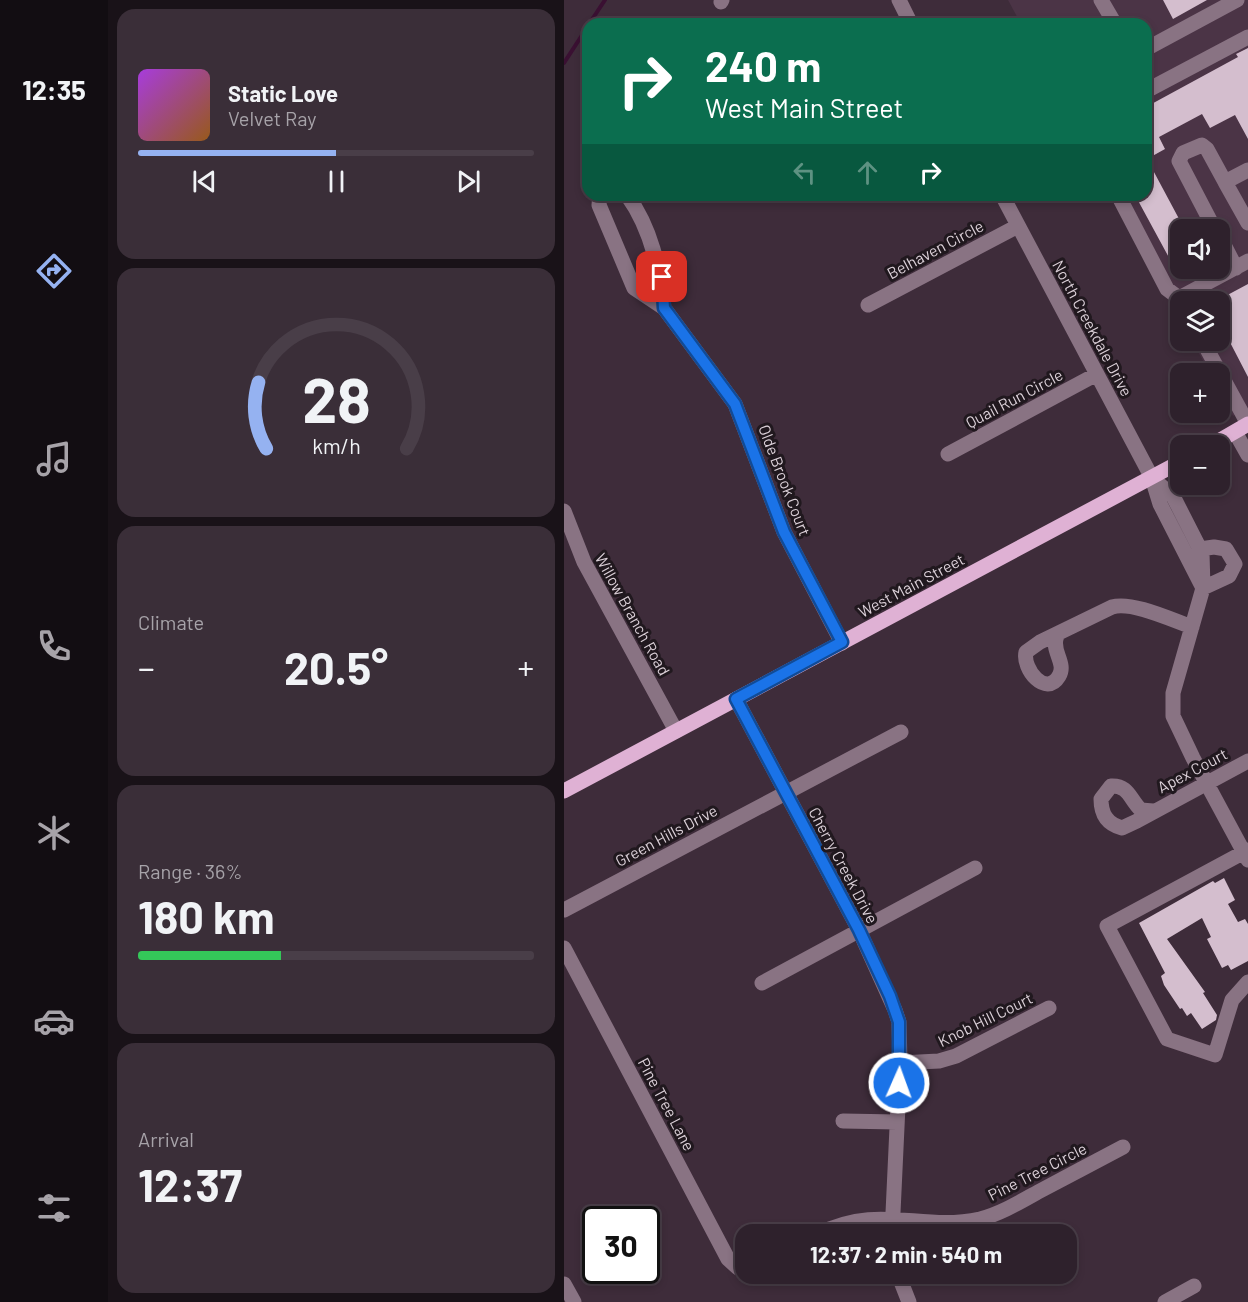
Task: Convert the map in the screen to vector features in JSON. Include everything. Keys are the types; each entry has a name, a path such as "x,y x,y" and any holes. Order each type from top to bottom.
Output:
{"main road":[{"path":"1229,435 1244,426"},
{"name":"West Main Street","path":"564,791 1170,468"}],"street":[{"path":"899,0 908,18"},
{"path":"1101,0 1112,18"},
{"path":"1152,46 1237,0"},
{"path":"1152,88 1248,37"},
{"path":"1209,219 1179,161 1183,153 1202,145 1207,149 1248,223"},
{"path":"1225,182 1248,170"},
{"name":"Olde Brook Court","path":"599,201 599,206 634,288 664,308 735,404 784,532 842,642"},
{"path":"630,201 652,244 662,277 664,308"},
{"name":"North Creekdale Drive","path":"1005,201 1152,478"},
{"path":"1121,201 1170,292"},
{"name":"Belhaven Circle","path":"868,305 1018,225"},
{"path":"1196,291 1242,264 1230,249"},
{"path":"1207,351 1244,426 1248,455"},
{"name":"Quail Run Circle","path":"948,454 1097,374"},
{"path":"1152,478 1173,496 1200,549 1203,588 1172,701 1176,724 1206,783 1247,854 1107,926 1167,1039 1215,1055 1232,1000 1248,982"},
{"path":"1152,478 1160,504 1203,588"},
{"name":"Willow Branch Road","path":"564,511 584,562 676,731"},
{"path":"1200,549 1214,547 1226,549 1234,564 1229,576 1203,588"},
{"path":"1057,636 1118,605 1192,627"},
{"name":"Cherry Creek Drive","path":"736,699 859,930 899,1022 900,1063 893,1224"},
{"name":"Green Hills Drive","path":"564,910 901,732"},
{"name":"Apex Court","path":"1153,811 1248,761"},
{"path":"762,983 975,868"},
{"name":"Pine Tree Lane","path":"564,948 725,1253 735,1265"},
{"name":"Knob Hill Court","path":"900,1063 939,1061 956,1056 1049,1008"},
{"path":"843,1121 897,1122"},
{"name":"Pine Tree Circle","path":"894,1218 954,1221 980,1219 1020,1201 1123,1147"},
{"path":"844,1224 854,1220 894,1218"},
{"path":"564,1284 574,1302"},
{"path":"902,1284 909,1302"},
{"path":"1165,1302 1194,1286"}],"shaded area":[{"path":"1008,0 1248,0 1248,408 1233,416 1230,410 1230,363 1204,363 1198,351 1230,351 1230,291 1170,291 1170,301 1116,201 1152,201 1152,18 1018,18"}],"building":[{"path":"1163,0 1207,0 1173,19"},
{"path":"1248,48 1248,139 1235,115 1210,128 1202,114 1159,137 1165,149 1152,156 1152,104 1238,57 1236,54"},
{"path":"1152,168 1179,219 1170,219 1170,259 1138,201 1152,201"},
{"path":"1248,284 1248,377 1230,342 1230,294"},
{"path":"1224,878 1235,900 1228,904 1238,922 1245,919 1248,924 1248,961 1231,970 1228,965 1222,968 1207,939 1211,937 1202,918 1167,939 1205,992 1203,993 1217,1015 1216,1020 1202,1029 1191,1013 1187,1016 1182,1008 1180,1009 1164,985 1161,976 1165,973 1139,923 1213,881 1215,883"}],"waterway":[{"path":"593,18 605,0"},
{"path":"564,63 582,35"}],"route":[{"path":"662,277 664,308 722,383 735,404 784,532 842,642 736,699 859,930 890,996 899,1022 899,1083"}]}
